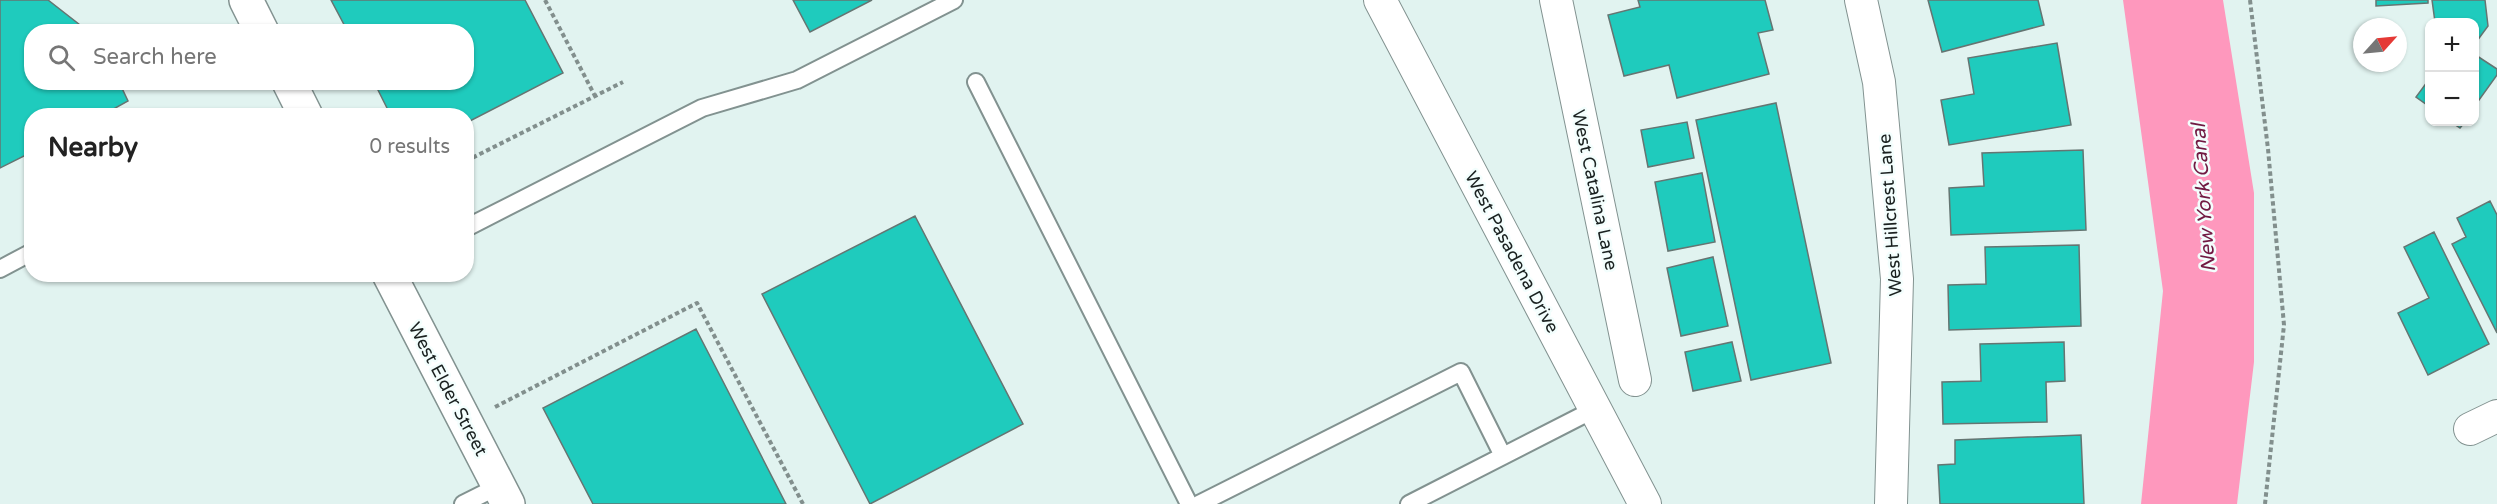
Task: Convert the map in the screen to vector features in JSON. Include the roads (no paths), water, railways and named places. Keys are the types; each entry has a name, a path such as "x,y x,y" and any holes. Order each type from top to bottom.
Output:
{"street":[{"path":"246,0 258,24"},
{"name":"West Pasadena Drive","path":"1380,0 1645,504"},
{"name":"West Catalina Lane","path":"1556,0 1635,380"},
{"name":"West Hillcrest Lane","path":"1861,0 1879,82 1897,279 1891,504"},
{"name":"West Elder Street","path":"393,282 503,495"}],"lane":[{"path":"474,224 702,108 798,80 954,0"},
{"path":"976,82 1189,504"},
{"path":"0,269 24,256"},
{"path":"1199,504 1461,372 1503,456"},
{"path":"1409,504 1595,409"},
{"path":"464,504 503,495"}],"water":[{"name":"New York Canal","path":"2123,0 2223,0 2254,193 2254,362 2237,504 2141,504 2163,291"}]}
